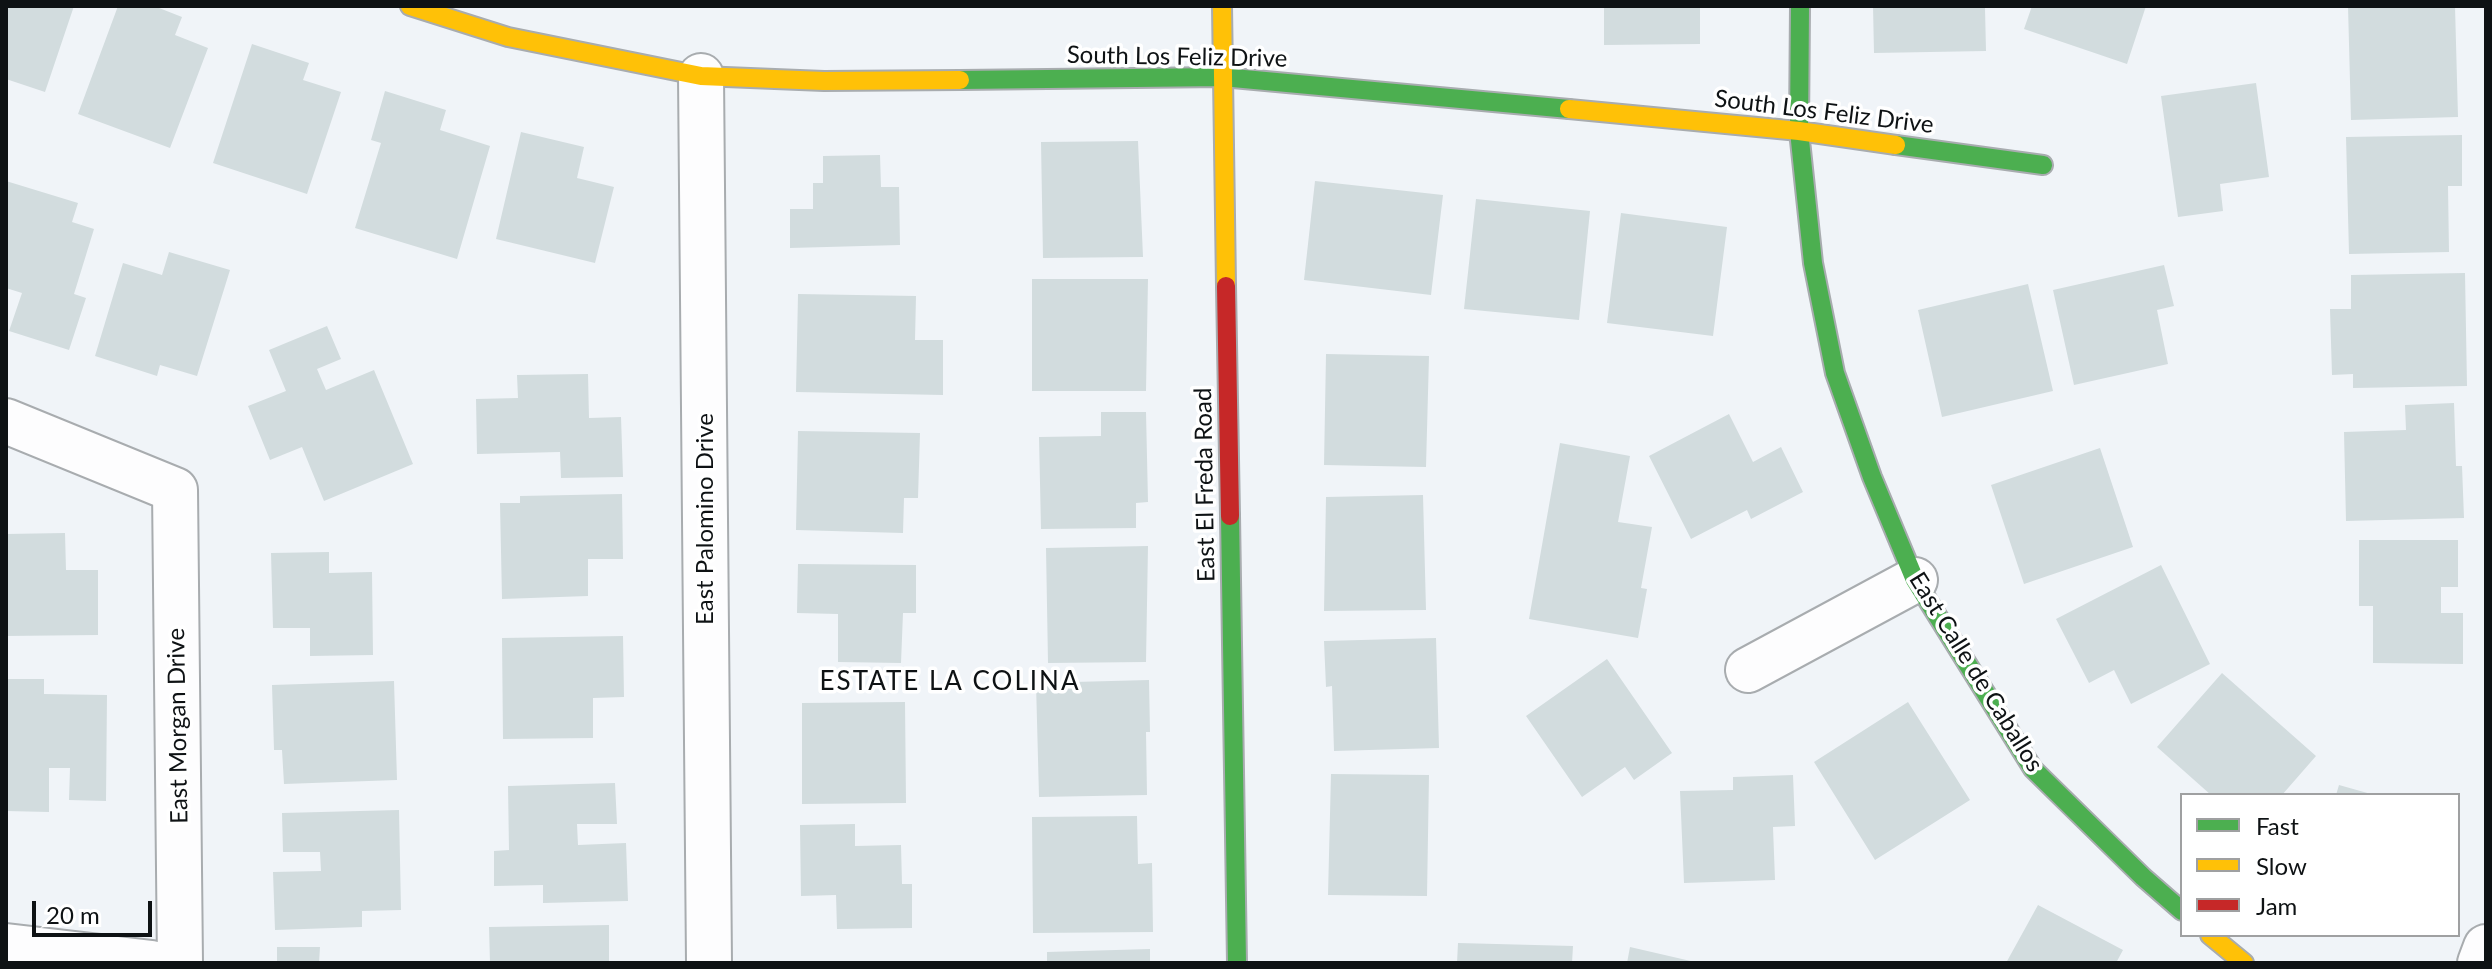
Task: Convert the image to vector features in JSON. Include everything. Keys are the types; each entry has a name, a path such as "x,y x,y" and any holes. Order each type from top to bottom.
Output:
{"street":[{"name":"South Los Feliz Drive","path":"410,6 508,37 701,76 824,81 1222,77 1799,131 2043,165"},
{"name":"East El Freda Road","path":"1222,6 1237,963"},
{"name":"East Calle de Caballos","path":"1800,6 1799,131 1813,263 1835,373 1872,477 1915,580 2033,769 2180,909"},
{"name":"East Palomino Drive","path":"701,76 709,963"},
{"name":"East Morgan Drive","path":"6,421 175,490 180,963"},
{"path":"1748,670 1915,580"},
{"path":"6,946 152,963"},
{"path":"2480,963 2486,947"}],"building":[{"path":"6,6 74,6 45,92 6,79"},
{"path":"118,6 154,6 182,17 175,35 208,48 170,148 78,114"},
{"path":"1604,6 1700,6 1700,44 1604,45"},
{"path":"1873,6 1985,8 1986,51 1874,53"},
{"path":"2032,6 2146,6 2127,64 2024,29"},
{"path":"2348,6 2455,6 2458,117 2351,120"},
{"path":"252,44 309,63 303,80 341,92 307,194 213,163"},
{"path":"2256,83 2269,177 2220,184 2223,211 2178,217 2161,96"},
{"path":"385,91 446,110 440,130 490,146 457,259 355,228 381,143 371,140"},
{"path":"521,132 584,147 577,178 614,187 595,263 496,239"},
{"path":"2462,135 2462,186 2448,186 2449,252 2349,254 2346,137"},
{"path":"1138,141 1143,257 1043,258 1041,142"},
{"path":"880,155 881,187 899,187 900,245 790,248 790,209 813,209 813,183 823,183 823,156"},
{"path":"6,181 78,203 72,222 94,229 74,294 86,298 69,350 9,331 22,293 6,288"},
{"path":"1315,181 1443,195 1431,295 1304,280"},
{"path":"1476,199 1590,211 1579,320 1464,309"},
{"path":"1621,213 1727,227 1713,336 1607,323"},
{"path":"169,252 230,270 197,376 160,365 157,376 95,356 123,263 162,275"},
{"path":"2164,265 2174,306 2157,310 2168,364 2074,385 2053,290"},
{"path":"2465,273 2467,386 2353,388 2353,374 2332,375 2330,309 2351,309 2351,275"},
{"path":"1032,279 1148,279 1146,391 1032,391"},
{"path":"2028,284 2053,391 1942,417 1918,310"},
{"path":"798,294 916,296 915,340 943,340 943,395 796,392"},
{"path":"327,326 341,359 317,369 326,390 374,370 413,464 324,501 302,447 270,460 248,406 286,391 269,350"},
{"path":"1326,354 1429,356 1426,467 1324,465"},
{"path":"588,374 589,418 621,417 623,477 561,478 560,452 477,454 476,399 518,398 517,375"},
{"path":"2454,403 2456,466 2462,466 2464,518 2346,521 2344,432 2406,430 2405,405"},
{"path":"1101,412 1146,412 1148,502 1136,503 1136,528 1041,529 1039,437 1101,436"},
{"path":"1729,414 1753,462 1781,447 1803,492 1751,519 1747,510 1691,539 1649,456"},
{"path":"798,431 920,433 918,498 904,498 903,533 796,530"},
{"path":"1560,443 1630,456 1618,522 1652,527 1641,588 1647,589 1638,638 1529,619"},
{"path":"2100,448 2133,547 2024,584 1991,485"},
{"path":"622,494 623,559 588,559 588,596 502,599 500,503 520,503 520,496"},
{"path":"1423,495 1426,610 1324,611 1326,497"},
{"path":"65,533 66,570 98,570 98,635 6,636 6,534"},
{"path":"2359,540 2458,540 2458,587 2441,587 2441,613 2463,613 2463,664 2373,663 2373,606 2359,606"},
{"path":"1148,546 1146,662 1048,663 1046,548"},
{"path":"329,552 329,573 372,572 373,655 310,656 310,628 273,628 271,553"},
{"path":"798,564 916,565 916,613 903,613 901,663 838,662 838,614 797,613"},
{"path":"2161,565 2210,664 2131,704 2114,670 2089,683 2056,619"},
{"path":"623,636 624,697 593,698 593,738 503,739 502,638"},
{"path":"1436,638 1439,748 1334,751 1332,686 1326,687 1324,641"},
{"path":"1607,659 1672,753 1634,780 1625,767 1582,797 1526,716"},
{"path":"2222,673 2316,756 2284,793 2209,793 2157,747"},
{"path":"8,679 44,679 44,694 107,695 106,801 69,800 70,768 49,768 49,812 6,811"},
{"path":"1149,680 1147,795 1039,797 1036,683"},
{"path":"394,681 397,780 284,784 282,750 274,750 272,685"},
{"path":"905,702 906,803 802,804 802,703"},
{"path":"1908,702 1970,800 1875,860 1814,762"},
{"path":"1331,774 1429,775 1427,896 1328,895"},
{"path":"1793,775 1795,826 1773,827 1775,880 1684,883 1680,791 1733,790 1733,777"},
{"path":"615,783 617,824 577,824 578,845 626,843 628,901 543,903 543,885 494,886 494,851 509,850 508,786"},
{"path":"2339,785 2367,793 2337,793"},
{"path":"399,810 401,910 362,911 362,927 275,930 273,872 321,871 320,852 283,852 282,813"},
{"path":"1137,816 1138,864 1152,863 1153,932 1033,933 1032,817"},
{"path":"855,824 855,846 901,845 902,884 912,884 912,928 837,929 836,895 801,896 800,825"},
{"path":"2038,905 2123,950 2116,963 2006,963"},
{"path":"609,925 609,963 490,963 489,927"},
{"path":"1458,943 1573,946 1572,963 1457,963"},
{"path":"277,947 320,947 319,963 277,963"},
{"path":"1630,947 1695,962 1695,963 1627,963"},
{"path":"1150,949 1150,963 1047,963 1047,952"}],"traffic: fast":[{"path":"1800,6 1799,131 1813,263 1835,373 1872,477 1915,580 2033,769 2180,909"},
{"path":"960,80 1222,77 1569,109"},
{"path":"1896,145 2043,165"},
{"path":"1230,516 1237,963"}],"traffic: slow":[{"path":"410,6 508,37 701,76 824,81 960,80"},
{"path":"1222,6 1226,286"},
{"path":"1569,109 1799,131 1896,145"},
{"path":"2212,937 2244,963"}],"traffic: jam":[{"path":"1226,286 1230,516"}],"district":[{"name":"ESTATE LA COLINA","path":"950,682"}]}
